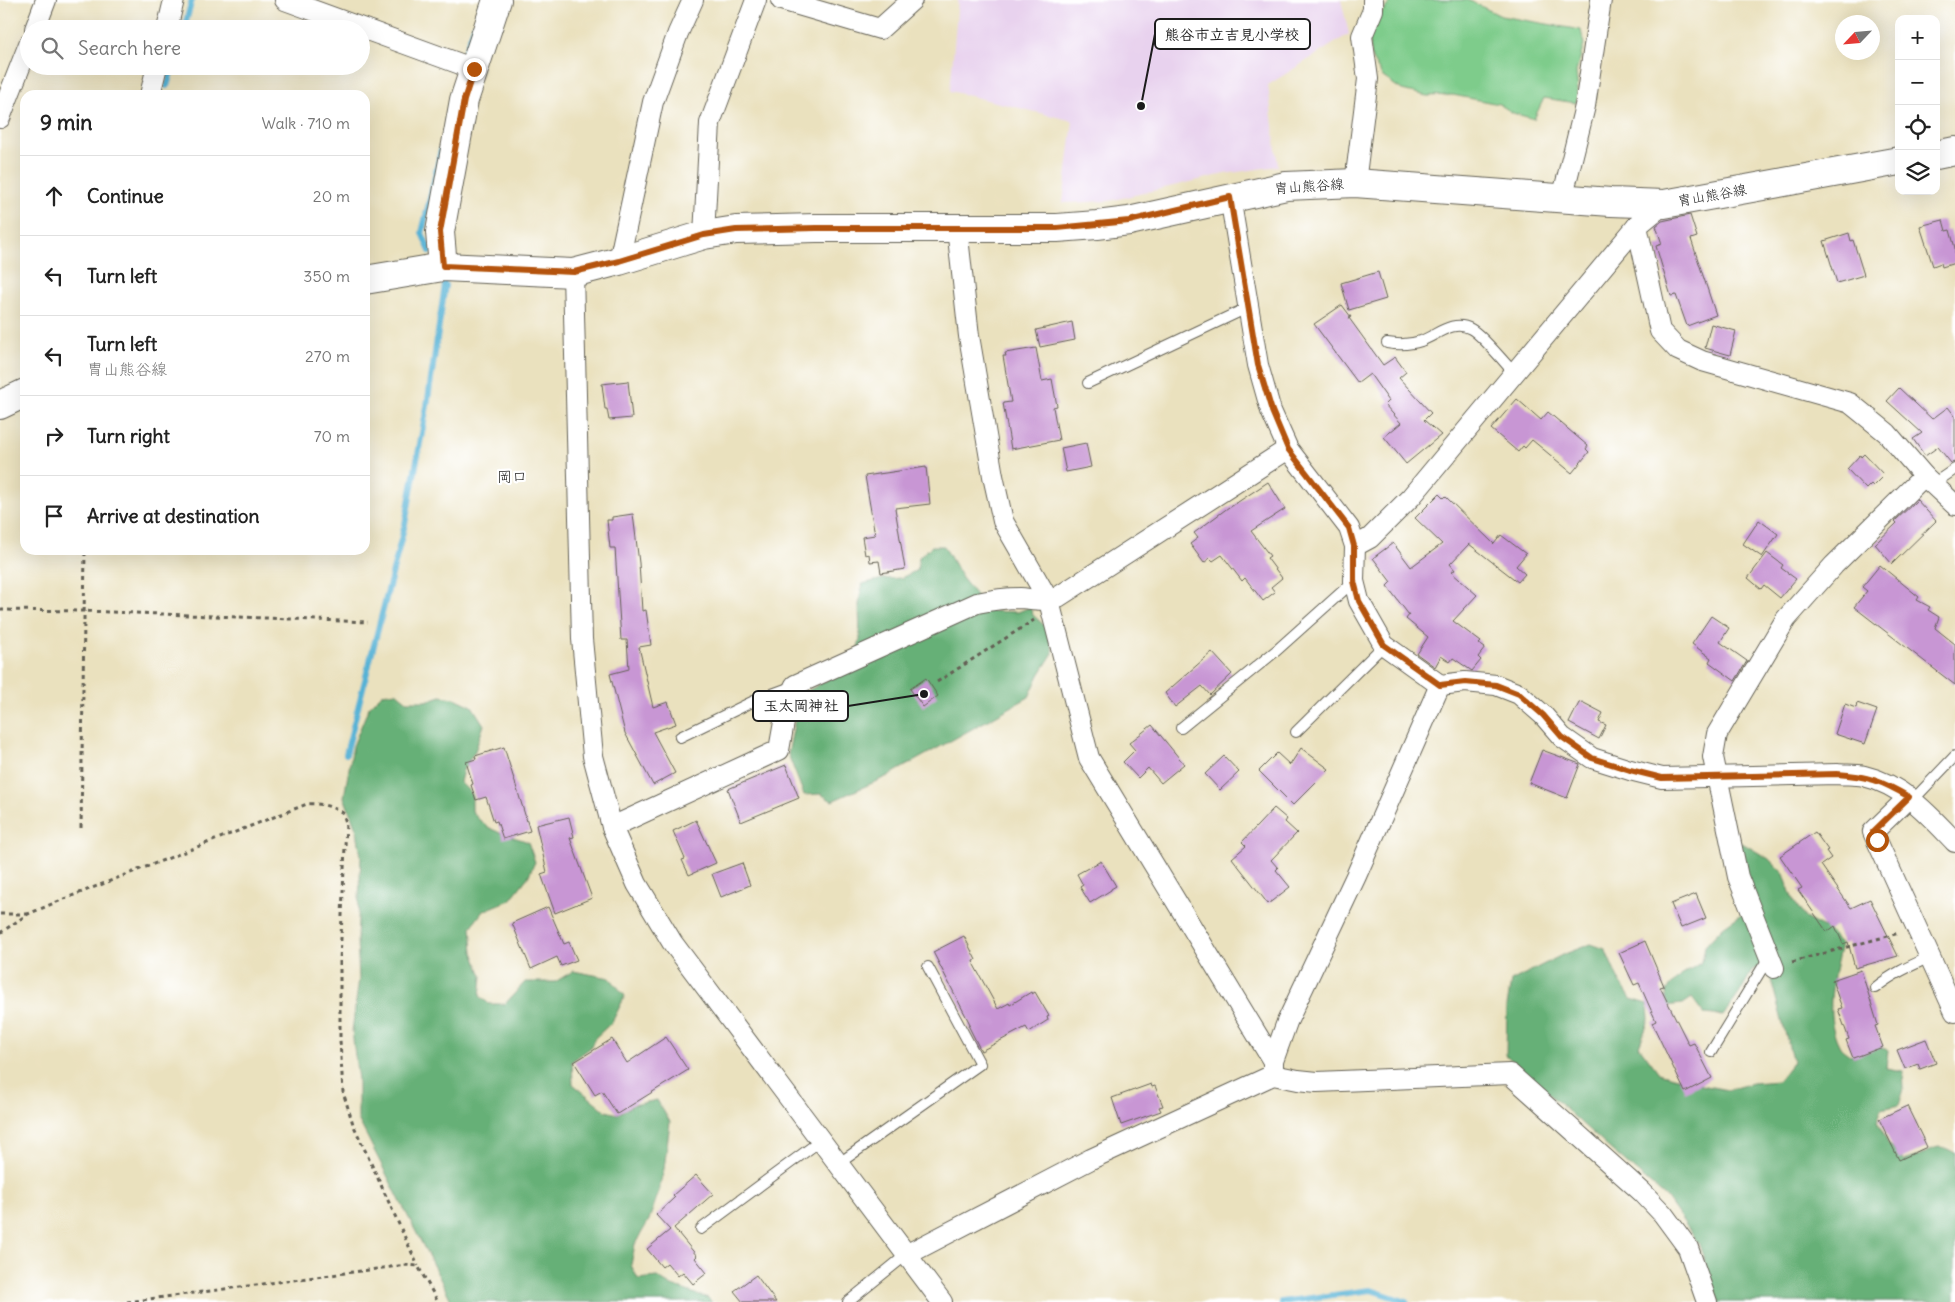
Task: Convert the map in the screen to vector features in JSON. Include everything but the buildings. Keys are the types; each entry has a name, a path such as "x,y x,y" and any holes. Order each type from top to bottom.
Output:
{"main road":[{"path":"435,268 464,100 497,0"},
{"path":"1940,154 1955,151"},
{"name":"胄山熊谷線","path":"370,279 435,268 574,272 619,261 704,235 736,230 816,228 1057,228 1097,225 1129,221 1286,186 1355,183 1562,199 1664,204 1895,163"},
{"path":"0,405 20,395"}],"street":[{"path":"38,20 46,0"},
{"path":"169,20 174,0"},
{"path":"284,0 339,20"},
{"path":"619,261 653,102 678,33 693,0"},
{"path":"704,235 710,123 756,0"},
{"path":"781,0 880,28 912,0"},
{"path":"1355,183 1368,79 1362,36 1373,10 1373,0"},
{"path":"1562,199 1584,106 1601,0"},
{"path":"370,31 474,69"},
{"path":"0,118 20,67"},
{"path":"151,90 155,75"},
{"path":"1230,197 1258,365 1272,411 1288,449 1349,528 1354,546 1354,581 1359,601 1384,645 1440,685 1465,682 1496,685 1519,694 1543,715 1562,737 1592,758 1662,778 1837,774 1863,776 1887,784 1911,799 1955,842"},
{"path":"1354,546 1370,538 1411,497 1637,226 1664,204"},
{"path":"1637,226 1660,331 1678,350 1702,361 1850,403 1887,433 1928,480 1955,505"},
{"path":"957,228 969,336 1002,521 1050,605 1089,758 1273,1068 1298,1080 1317,1082 1510,1074 1642,1192 1663,1214 1688,1248 1707,1302"},
{"path":"574,272 582,639 592,756 612,827 637,884 672,942 942,1302"},
{"path":"1050,605 1058,597 1288,449"},
{"path":"1771,962 1738,876 1713,757 1716,734 1786,619 1834,565 1928,480"},
{"path":"612,827 779,750 788,700 795,685 977,603 994,599 1021,598 1050,605"},
{"path":"906,1255 1091,1159 1273,1068 1287,1022 1356,876 1440,685"},
{"path":"1911,799 1873,832 1955,1012"}],"lane":[{"path":"1088,383 1247,308"},
{"path":"1387,343 1400,346 1420,341 1451,327 1462,326 1472,330 1514,373"},
{"path":"1928,480 1955,469"},
{"path":"1181,728 1277,650 1354,581"},
{"path":"1296,732 1384,645"},
{"path":"680,737 756,700 795,685"},
{"path":"1911,799 1955,756"},
{"path":"1875,988 1886,978 1900,970 1930,957"},
{"path":"1711,1052 1771,962"},
{"path":"838,1164 980,1064 928,967"},
{"path":"702,1228 820,1141"},
{"path":"848,1302 906,1255"}],"path":[{"path":"81,828 85,555"},
{"path":"937,682 1050,605"},
{"path":"0,610 84,611 368,622"},
{"path":"0,933 28,914 307,804 324,804 343,813 346,823 340,961 340,1040 343,1092 353,1124 418,1266 438,1302"},
{"path":"0,914 28,914"},
{"path":"1771,962 1844,947 1917,928"},
{"path":"127,1302 406,1265 418,1266"}],"shaded area":[{"path":"958,0 1341,0 1349,34 1268,85 1278,166 1224,174 1109,201 1063,203 1073,121 950,91"}],"green space":[{"path":"1392,0 1468,0 1501,16 1581,30 1584,45 1576,72 1578,91 1576,103 1544,98 1534,119 1513,113 1499,104 1453,95 1427,96 1402,90 1383,77 1372,59 1369,37 1380,15"},
{"path":"932,546 944,546 962,578 989,611 1018,612 1030,607 1033,615 1048,629 1053,653 1039,675 1029,697 886,777 832,801 821,794 804,795 788,754 800,695 854,665 860,639 859,605 862,584 883,579 901,578 917,570 919,557"},
{"path":"396,692 407,701 426,701 441,696 455,698 472,706 484,725 475,751 463,770 460,782 472,794 472,811 479,819 493,830 528,842 535,862 528,877 510,900 483,911 471,927 473,952 482,976 480,996 489,1004 505,1004 525,982 555,982 573,971 610,978 625,996 612,1022 595,1038 590,1048 572,1061 573,1084 606,1111 618,1114 633,1105 657,1100 670,1122 664,1169 649,1220 635,1244 631,1265 638,1279 657,1277 672,1286 708,1298 712,1302 452,1302 358,1119 358,1080 352,1031 359,979 357,940 361,857 357,831 344,797 353,746 369,707 382,694"},
{"path":"1742,843 1769,859 1784,874 1792,898 1805,918 1826,929 1841,944 1831,995 1834,1033 1840,1047 1854,1058 1872,1045 1888,1050 1886,1068 1903,1071 1904,1089 1899,1105 1882,1109 1877,1121 1888,1143 1904,1161 1920,1156 1937,1147 1945,1148 1955,1153 1955,1302 1718,1302 1699,1244 1666,1197 1506,1055 1507,1006 1511,981 1562,955 1591,944 1605,949 1617,977 1631,999 1648,1004 1649,1020 1639,1046 1659,1073 1701,1085 1728,1090 1752,1083 1778,1081 1793,1062 1768,968 1753,969 1739,994 1723,1016 1704,1014 1692,998 1683,1004 1665,1006 1667,990 1681,975 1702,962 1705,946 1723,927 1752,907 1739,852"}],"waterway":[{"path":"186,20 192,0"},
{"path":"461,62 475,25"},
{"path":"167,86 170,75"},
{"path":"430,251 422,233 441,150"},
{"path":"346,754 405,524 427,406 445,285 440,274"},
{"path":"1281,1302 1371,1290 1407,1302"}],"place":[{"name":"熊谷市立吉見小学校","path":"1141,106"},
{"name":"玉太岡神社","path":"924,694"}],"district":[{"name":"岡口","path":"512,476"}],"route":[{"path":"474,69 464,100 440,232 443,266 574,272 619,261 704,235 736,230 816,228 1057,228 1129,221 1230,197 1258,365 1272,411 1288,449 1349,528 1354,546 1354,581 1359,601 1384,645 1440,685 1465,682 1496,685 1519,694 1543,715 1562,737 1592,758 1630,770 1662,778 1837,774 1863,776 1887,784 1909,797 1873,832 1877,840"}]}
